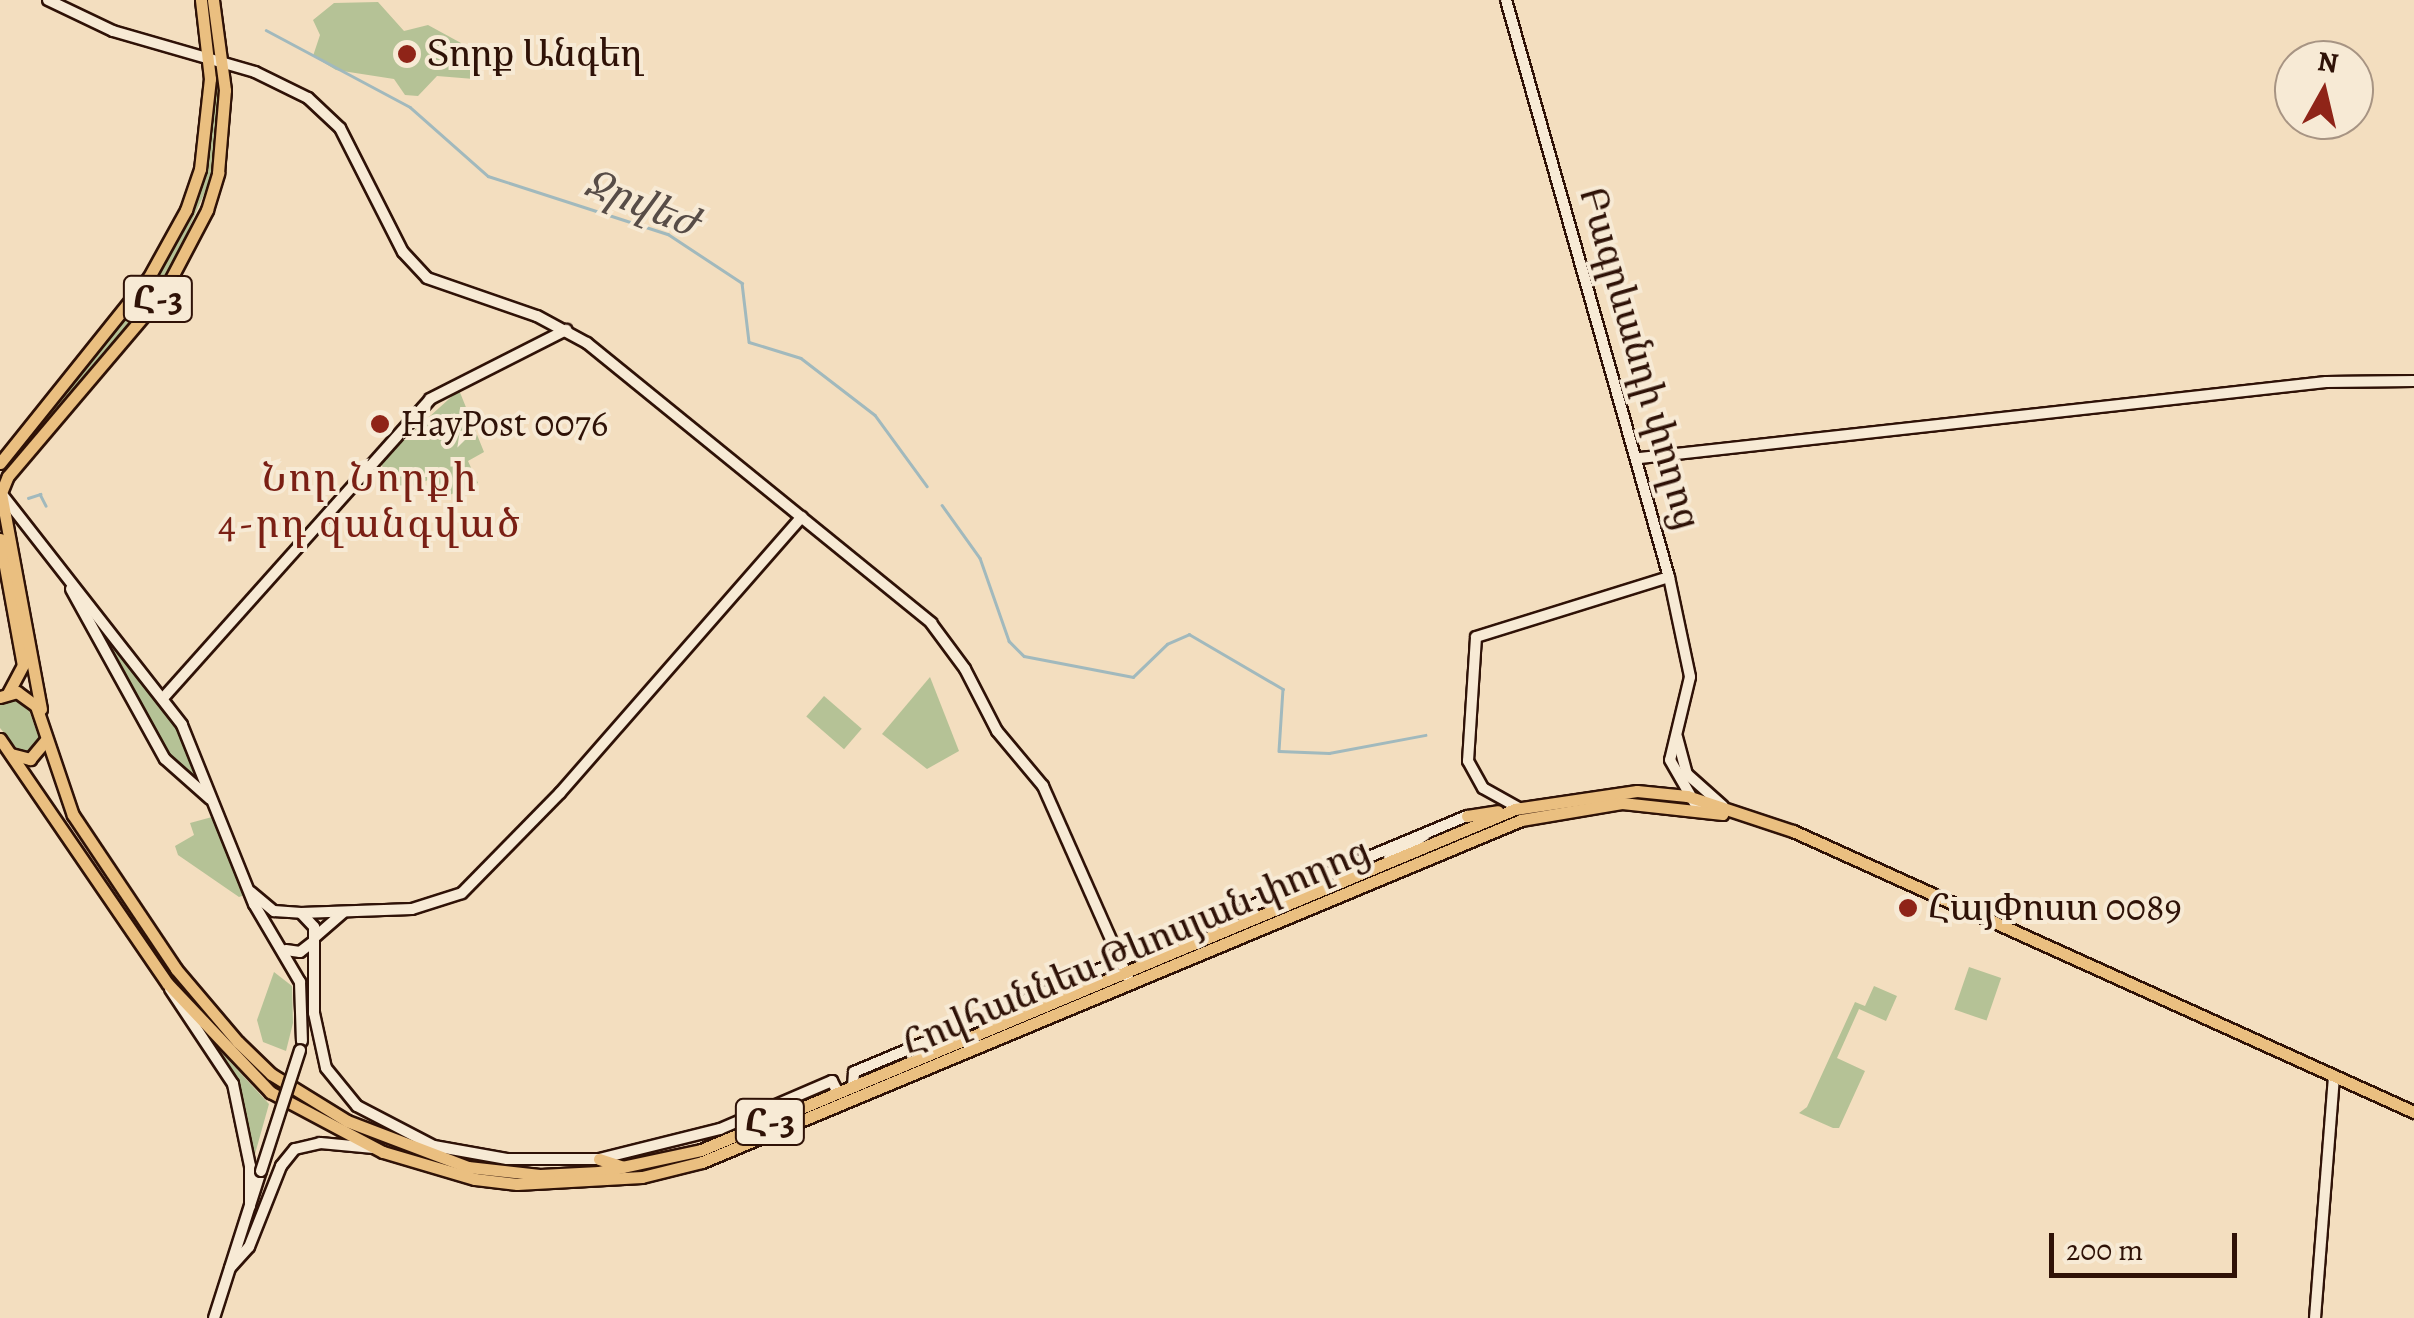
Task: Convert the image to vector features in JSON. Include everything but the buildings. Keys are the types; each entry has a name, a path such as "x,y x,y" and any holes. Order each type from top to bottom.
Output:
{"main road":[{"name":"Հ-3","path":"0,464 170,245 200,169 210,62 201,0"},
{"name":"Հ-3","path":"0,492 8,476 164,292 192,244 218,173 225,64 213,0"},
{"name":"Հովհաննես Թևոսյան փողոց","path":"0,492 41,718 73,816 176,969 226,1028 303,1096 396,1144 510,1172 627,1168 716,1151"},
{"path":"0,540 23,664 4,695 28,696 41,718"},
{"path":"11,754 30,759 43,750 46,738"},
{"name":"Հովհաննես Թևոսյան փողոց","path":"0,740 168,984 270,1092 374,1148 474,1180 552,1186 642,1177 739,1142 848,1092 1555,805 1637,791 1687,796 1718,808 2414,1115"},
{"name":"Հովհաննես Թևոսյան փողոց","path":"1128,978 1379,864 1517,808 1622,803 1718,808"},
{"path":"1467,816 1517,808"},
{"path":"599,1159 627,1168"}],"street":[{"path":"48,0 114,31 288,86 327,114 353,148 404,252 427,278 566,330 802,516 944,636 996,731 1042,786 1128,978"},
{"name":"Բագրևանդի փողոց","path":"1506,0 1640,458 1669,577 1690,678 1670,760 1687,796 1697,807"},
{"path":"164,697 430,398 566,330"},
{"path":"1640,458 2326,382 2414,382"},
{"path":"0,492 164,697 199,758 210,799 251,892 277,941 286,950 303,994 301,1045"},
{"path":"251,892 266,908 295,913 412,909 462,892 560,793 802,516"},
{"path":"64,575 165,760 210,799"},
{"path":"1517,808 1483,788 1468,761 1476,637 1669,577"},
{"path":"1677,735 1687,774 1718,808"},
{"path":"396,1144 434,1146 507,1159 599,1159 720,1128 832,1080 848,1092 854,1072 1119,958 1467,816"},
{"path":"1379,864 1434,829"},
{"path":"286,950 300,952 344,912"},
{"path":"295,913 312,922 314,1013 320,1052 341,1090 371,1116 434,1146"},
{"path":"277,941 278,922 295,913"},
{"path":"168,984 233,1084 250,1166 250,1206"},
{"path":"214,1318 314,1013"},
{"path":"2316,1318 2334,1078"},
{"path":"230,1268 250,1247 281,1166 295,1149 320,1142 374,1148"}],"green space":[{"path":"378,2 404,31 428,25 461,43 474,79 437,76 418,96 405,95 394,79 336,70 313,56 320,35 313,20 334,3"},
{"path":"215,77 221,77 212,176 167,278 21,451 143,296 177,239 207,160"},
{"path":"459,390 484,452 468,461 478,483 440,499 431,479 394,493 380,461"},
{"path":"95,618 181,732 202,788 169,756"},
{"path":"930,677 959,751 927,769 882,734"},
{"path":"824,696 862,729 844,749 806,716"},
{"path":"14,698 27,705 39,738 32,751 19,751 0,728 0,703"},
{"path":"66,814 209,1018 273,1082 375,1141 270,1084 206,1021 169,975"},
{"path":"212,817 245,895 239,897 178,855 175,846 194,835 190,823"},
{"path":"1969,967 2001,978 1986,1021 1954,1010"},
{"path":"274,972 292,986 293,1023 286,1051 263,1042 257,1020"},
{"path":"1874,986 1897,996 1886,1021 1859,1009 1837,1058 1865,1071 1839,1128 1833,1128 1799,1113 1807,1107 1855,1002 1865,1006"},
{"path":"187,1015 269,1104 253,1161 233,1075"}],"waterway":[{"name":"Ջրվեժ","path":"266,30 410,107 488,176 668,234 742,283 749,342 801,358 875,415 927,486"},
{"path":"28,498 40,494 46,506"},
{"name":"Ջրվեժ","path":"942,505 980,558 1009,641 1024,656 1133,677 1167,644 1189,634 1283,689 1279,751 1329,753 1425,735"}],"place":[{"name":"Տորք Անգեղ","path":"407,54"},
{"name":"HayPost 0076","path":"380,424"},
{"name":"ՀայՓոստ 0089","path":"1908,908"}],"district":[{"name":"Նոր Նորքի 4-րդ զանգված","path":"370,501"}]}
